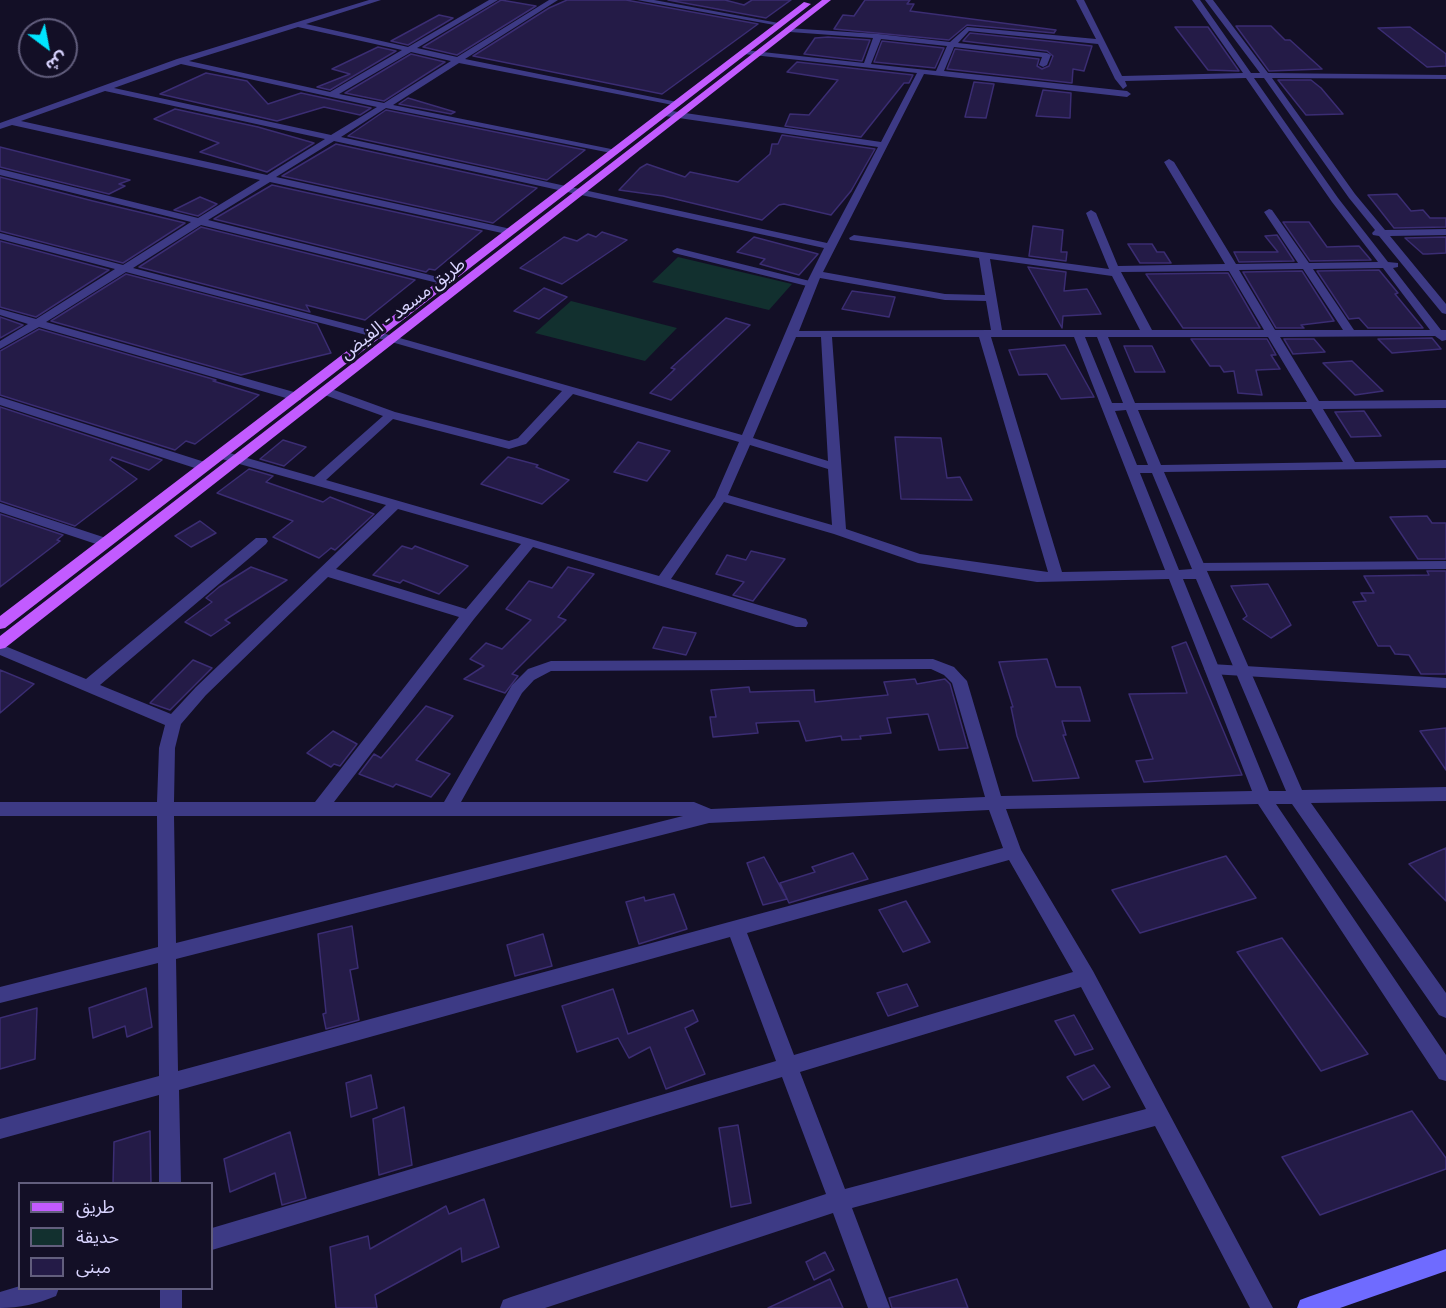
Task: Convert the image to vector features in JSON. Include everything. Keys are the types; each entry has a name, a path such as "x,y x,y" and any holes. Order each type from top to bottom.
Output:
{"main road":[{"name":"طريق مسعد - الفيض","path":"0,644 760,54 812,0"},
{"name":"طريق مسعد - الفيض","path":"0,624 744,52 827,0"},
{"path":"1308,1308 1446,1260"}],"street":[{"path":"0,126 180,61 378,0"},
{"path":"331,95 494,0"},
{"path":"0,346 388,106 554,0"},
{"path":"641,0 785,27 1047,55 1043,65"},
{"path":"744,52 1127,94 1080,0"},
{"path":"1196,0 1335,200 1444,336"},
{"path":"1209,0 1266,75 1352,196 1446,311"},
{"path":"296,24 458,60 678,103"},
{"path":"938,75 951,45 967,28 1101,42"},
{"path":"866,67 878,36"},
{"path":"180,61 331,95 616,151"},
{"path":"663,581 721,497 814,279 921,73"},
{"path":"1119,79 1250,78 1266,75 1446,77"},
{"path":"103,88 333,140 584,191 832,247"},
{"path":"665,113 884,145"},
{"path":"12,122 511,232"},
{"path":"1170,162 1351,465"},
{"path":"0,172 446,282"},
{"path":"1269,212 1351,333"},
{"path":"1090,213 1148,334"},
{"path":"1362,234 1446,232"},
{"path":"0,236 393,339 835,467"},
{"path":"854,238 1116,271 1407,265"},
{"path":"984,256 991,298 990,334 1057,578"},
{"path":"814,279 945,297 991,298"},
{"path":"0,312 297,397"},
{"path":"792,334 1351,333 1444,336"},
{"path":"826,334 839,531"},
{"path":"1078,334 1263,798 1446,1072"},
{"path":"1101,334 1297,797 1446,1009"},
{"path":"326,391 391,415 508,445 522,441 570,390"},
{"path":"0,401 206,467"},
{"path":"1107,407 1446,405"},
{"path":"316,482 391,415"},
{"path":"222,455 530,542 801,623"},
{"path":"1132,469 1445,465"},
{"path":"721,497 839,531 918,558 1037,577 1174,574 1199,570"},
{"path":"170,1182 165,809 166,748 174,722 201,692 394,505"},
{"path":"0,507 107,543"},
{"path":"87,687 261,541"},
{"path":"319,810 469,615 530,542"},
{"path":"326,571 469,615"},
{"path":"0,649 174,722"},
{"path":"449,809 523,680 534,671 551,666 933,664 949,671 959,681 995,803 1013,852 1086,977 1262,1308"},
{"path":"0,995 709,816 995,803 1446,794"},
{"path":"0,809 694,809 709,816"},
{"path":"0,1129 1013,852"},
{"path":"736,928 879,1308"},
{"path":"213,1239 1086,977"},
{"path":"511,1308 838,1201 1160,1115"},
{"path":"0,1303 42,1290"},
{"path":"171,1290 171,1308"}],"lane":[{"path":"678,251 814,279"},
{"path":"1199,570 1446,565"},
{"path":"1211,669 1446,683"}],"green space":[{"path":"678,257 792,284 769,310 652,282"},
{"path":"571,301 677,328 645,361 535,333"}],"building":[{"path":"501,0 536,6 457,55 423,47"},
{"path":"567,0 626,0 758,24 662,94 473,56 549,8"},
{"path":"668,0 725,0 744,5 752,0 791,0 766,18"},
{"path":"865,0 910,0 907,4 914,4 910,11 1056,30 1054,33 967,25 949,40 834,29 843,15 854,16"},
{"path":"439,15 453,18 408,45 391,41"},
{"path":"1236,26 1271,26 1322,69 1269,71"},
{"path":"1175,27 1208,27 1239,71 1208,70"},
{"path":"1410,27 1446,54 1446,66 1427,67 1378,28"},
{"path":"970,33 1092,46 1084,71 1073,69 1072,83 947,69 955,49 1039,59 1037,66 1042,69 1049,66 1053,56 1047,51 963,41"},
{"path":"815,38 870,40 862,61 804,54"},
{"path":"882,41 944,48 935,68 874,62"},
{"path":"378,47 396,51 330,90 317,87 350,74 332,69"},
{"path":"411,54 445,62 384,101 345,93"},
{"path":"797,62 913,75 909,83 904,83 861,137 785,126 790,114 809,115 838,80 787,72"},
{"path":"206,73 247,81 268,104 301,93 371,108 360,115 324,107 277,121 160,94"},
{"path":"1278,80 1311,80 1343,114 1306,115"},
{"path":"974,82 994,84 986,118 965,117"},
{"path":"1043,90 1071,93 1070,118 1036,116"},
{"path":"408,98 455,112 451,114 399,104"},
{"path":"175,109 258,127 314,143 267,172 200,152 219,143 154,119"},
{"path":"386,110 585,150 547,180 348,136"},
{"path":"782,135 875,149 851,191 831,215 784,204 779,205 762,220 663,196 619,190 640,168 647,164 685,177 690,172 738,182 770,154 772,144 778,144"},
{"path":"336,144 537,188 493,223 282,176"},
{"path":"0,147 130,180 119,184 125,186 109,194 0,167"},
{"path":"0,177 185,223 123,263 0,231"},
{"path":"272,185 482,231 435,270 429,269 426,272 214,219"},
{"path":"1397,194 1411,211 1423,210 1430,218 1446,218 1446,227 1394,228 1368,195"},
{"path":"200,197 217,204 198,216 174,210"},
{"path":"1283,222 1309,222 1327,247 1359,246 1371,260 1310,261"},
{"path":"1033,226 1063,230 1061,252 1067,252 1066,261 1029,256"},
{"path":"201,227 415,280 365,320 306,305 310,312 139,267"},
{"path":"602,232 627,240 562,284 520,268 564,237 577,241 588,234 596,237"},
{"path":"1277,235 1294,261 1239,262 1234,252 1278,252 1265,236"},
{"path":"754,237 818,254 799,275 760,264 765,259 737,252"},
{"path":"1446,237 1446,253 1427,254 1423,254 1405,238"},
{"path":"0,241 109,270 36,317 0,307"},
{"path":"1128,244 1152,244 1157,252 1164,252 1171,263 1140,263"},
{"path":"1028,267 1066,272 1064,291 1087,289 1101,314 1063,316 1062,328"},
{"path":"1379,270 1423,328 1368,328 1359,318 1349,319 1317,271"},
{"path":"1302,271 1334,321 1301,325 1304,328 1276,328 1243,272"},
{"path":"1228,273 1260,328 1183,328 1146,274"},
{"path":"126,274 317,324 331,353 241,375 51,321"},
{"path":"544,288 567,297 539,319 514,311"},
{"path":"852,291 895,297 889,317 842,309"},
{"path":"0,317 23,325 0,338"},
{"path":"726,318 750,325 671,400 650,393 675,369 671,368"},
{"path":"39,329 216,380 213,381 259,395 195,444 186,441 175,450 0,395 0,351"},
{"path":"1432,338 1441,349 1392,353 1378,339"},
{"path":"1191,339 1267,339 1276,355 1271,355 1280,369 1256,370 1262,395 1238,393 1234,371 1224,372 1220,366 1210,366"},
{"path":"1284,339 1314,339 1325,352 1293,354"},
{"path":"1065,345 1094,397 1061,399 1047,374 1019,375 1009,350"},
{"path":"1124,346 1152,346 1165,372 1135,372"},
{"path":"1352,361 1383,391 1355,395 1323,363"},
{"path":"0,407 162,460 149,470 112,457 110,460 137,479 75,526 0,501"},
{"path":"1364,411 1381,436 1351,437 1335,412"},
{"path":"895,437 941,438 947,478 960,477 972,500 901,499"},
{"path":"283,440 306,447 284,466 260,459"},
{"path":"638,442 670,451 647,481 614,472"},
{"path":"508,457 538,465 536,467 569,480 542,504 481,484"},
{"path":"249,469 273,476 266,482 323,502 330,497 374,514 335,550 331,548 319,558 273,537 293,521 217,493"},
{"path":"0,514 63,535 57,540 60,541 0,587"},
{"path":"1427,516 1432,523 1446,523 1446,559 1418,559 1390,517"},
{"path":"200,521 216,533 191,547 175,536"},
{"path":"402,546 412,549 415,546 468,566 439,594 403,580 400,583 373,575"},
{"path":"751,551 785,559 753,601 733,595 744,582 716,574 727,555 746,560"},
{"path":"251,567 287,580 225,620 230,623 211,636 185,622 212,602 206,598 219,587"},
{"path":"568,567 594,574 558,617 566,620 512,674 518,676 505,693 464,679 484,666 470,659 486,643 502,649 531,620 506,609 529,581 552,588"},
{"path":"1427,571 1446,571 1446,674 1421,674 1409,655 1395,654 1390,646 1378,646 1353,602 1366,601 1361,593 1374,593 1364,576 1429,575"},
{"path":"1268,584 1291,625 1271,638 1243,619 1247,616 1231,586"},
{"path":"663,627 696,633 686,655 653,648"},
{"path":"1186,642 1242,775 1144,782 1136,761 1153,759 1129,694 1187,693 1172,647"},
{"path":"1047,659 1056,687 1080,687 1090,721 1062,721 1066,735 1063,735 1079,778 1033,781 1017,736 1011,707 1013,707 999,662"},
{"path":"193,660 212,668 170,710 150,703"},
{"path":"0,670 34,684 0,713"},
{"path":"915,679 917,684 945,679 950,684 968,748 939,750 928,714 887,718 891,733 860,736 861,739 842,740 841,736 806,741 799,721 756,723 758,733 713,737 710,717 716,717 711,690 749,687 750,692 814,690 815,702 888,695 884,682"},
{"path":"426,706 453,716 416,760 450,774 431,797 396,784 393,787 359,774 374,754 381,758"},
{"path":"1446,728 1446,770 1420,731"},
{"path":"333,731 357,744 340,766 334,764 331,767 307,753"},
{"path":"1446,848 1446,901 1409,864"},
{"path":"853,853 868,879 789,903 780,883 815,872 812,867"},
{"path":"1226,856 1256,898 1140,933 1112,890"},
{"path":"764,857 787,899 763,905 747,863"},
{"path":"674,894 687,929 639,944 626,902 644,897 645,901"},
{"path":"906,901 930,942 903,952 879,910"},
{"path":"352,926 358,968 350,970 359,1020 326,1029 318,934"},
{"path":"543,934 552,966 515,976 507,945"},
{"path":"1282,938 1368,1054 1321,1071 1237,952"},
{"path":"907,984 918,1006 888,1016 877,993"},
{"path":"146,988 152,1027 127,1037 125,1026 93,1038 89,1008"},
{"path":"613,989 628,1034 693,1010 698,1021 685,1028 705,1074 666,1089 650,1047 629,1058 618,1038 577,1052 562,1006"},
{"path":"37,1008 35,1059 0,1069 0,1018"},
{"path":"1074,1015 1093,1049 1075,1055 1055,1021"},
{"path":"1094,1065 1110,1087 1083,1100 1067,1077"},
{"path":"371,1075 377,1108 351,1117 346,1083"},
{"path":"404,1107 412,1165 379,1175 373,1119"},
{"path":"1412,1111 1446,1158 1446,1169 1320,1215 1282,1157"},
{"path":"738,1125 751,1203 731,1207 719,1128"},
{"path":"150,1131 151,1182 113,1182 114,1142"},
{"path":"290,1132 306,1198 282,1205 275,1173 230,1192 224,1159"},
{"path":"484,1199 499,1247 462,1262 461,1248 375,1295 377,1308 336,1308 330,1247 368,1236 370,1249 446,1206 449,1214"},
{"path":"825,1252 834,1270 814,1280 806,1262"},
{"path":"830,1279 843,1308 768,1308"},
{"path":"957,1279 968,1308 892,1308 889,1298"}]}
